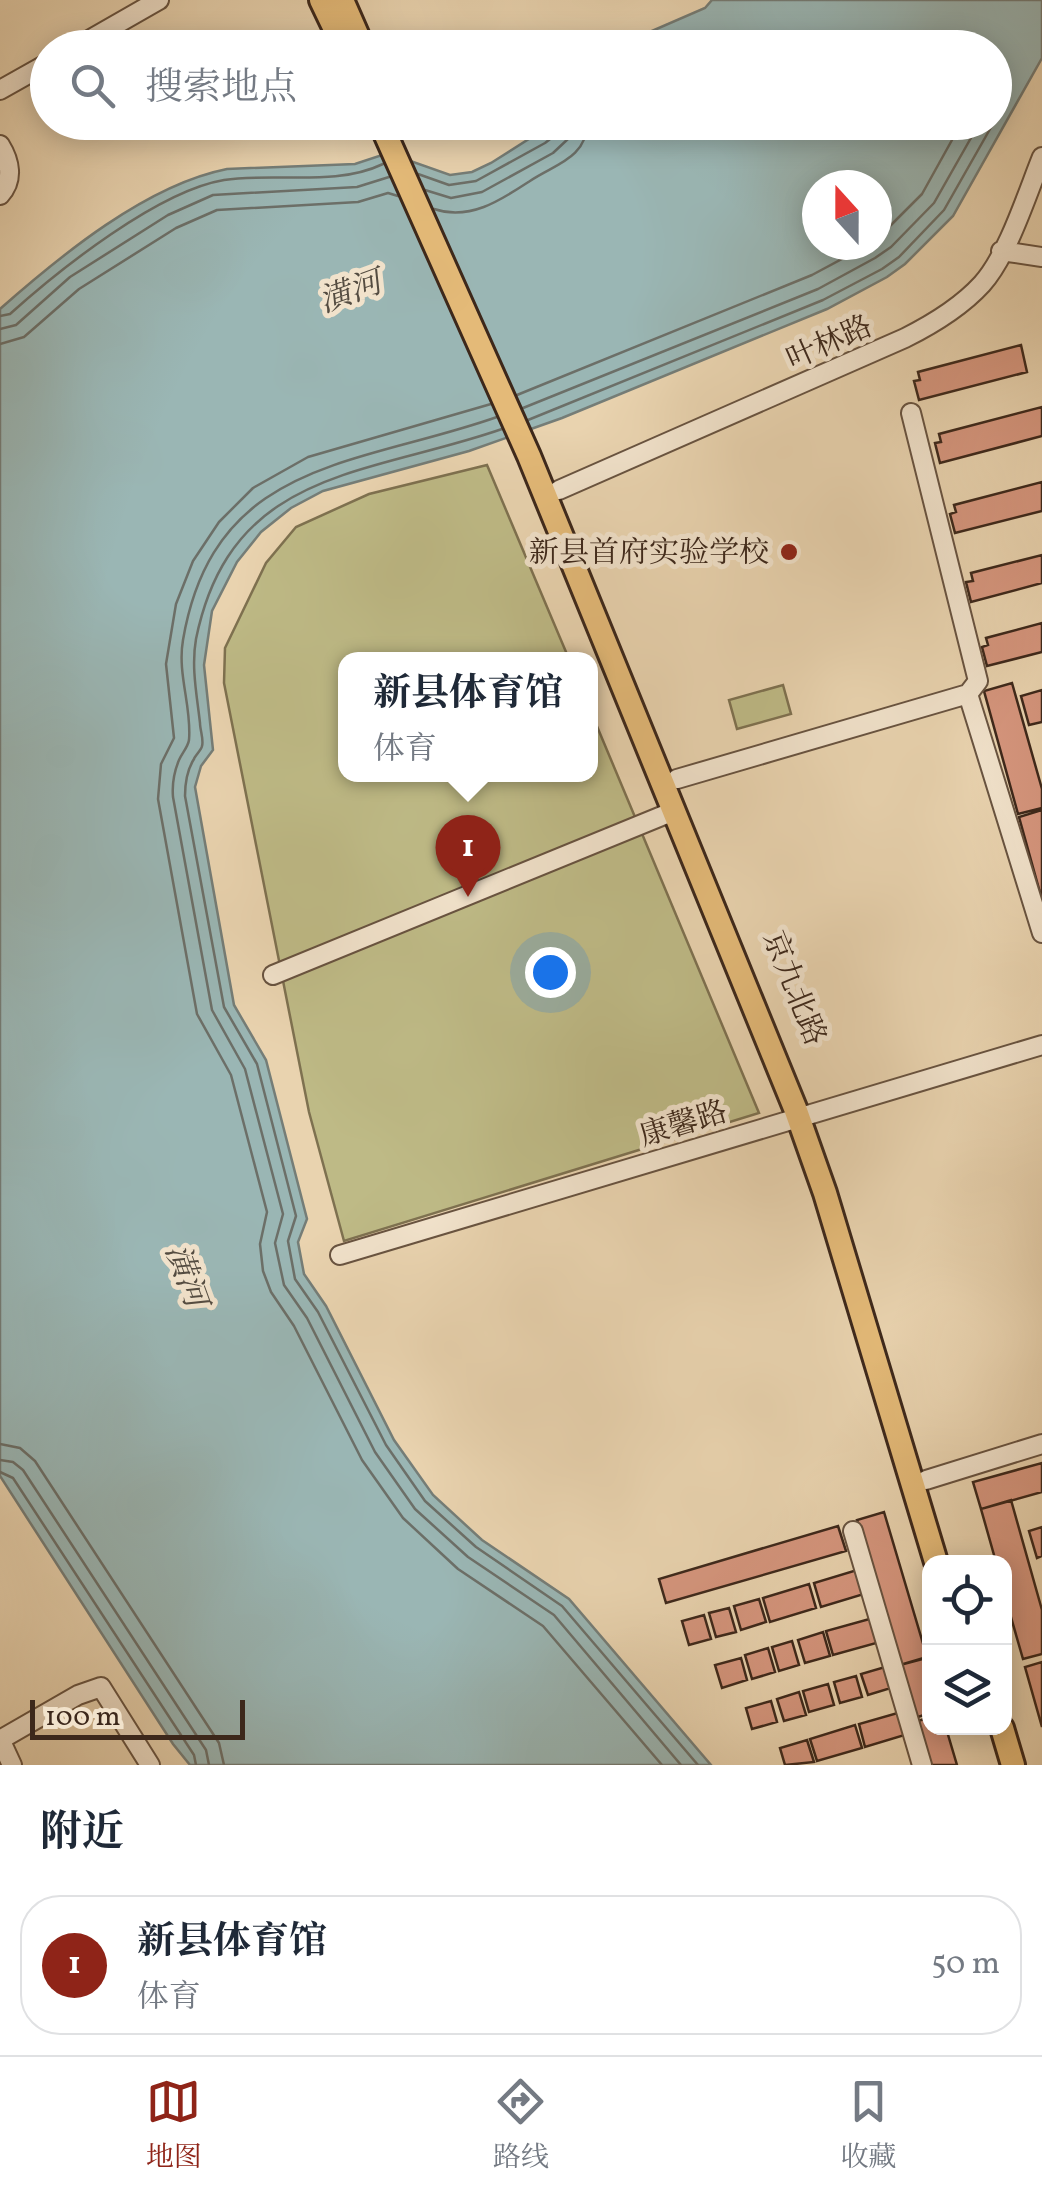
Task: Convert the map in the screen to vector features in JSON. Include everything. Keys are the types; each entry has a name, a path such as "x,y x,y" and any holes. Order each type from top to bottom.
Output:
{"main road":[{"path":"321,0 335,30"},
{"path":"342,0 355,30"},
{"path":"388,140 536,453"},
{"path":"404,140 536,453"},
{"name":"京九北路","path":"536,453 559,490 677,779 806,1114 825,1192 934,1555"},
{"name":"京九北路","path":"536,453 674,811 839,1188 950,1555"},
{"path":"988,1735 997,1765"},
{"path":"1004,1735 1013,1765"}],"street":[{"path":"106,30 159,0"},
{"path":"0,90 30,73"},
{"path":"0,145 9,167 0,195"},
{"name":"叶林路","path":"559,490 922,330 985,281 1020,216 1042,157"},
{"path":"1001,252 1042,257"},
{"path":"677,779 968,694 978,682 911,414"},
{"path":"968,694 1042,933"},
{"path":"273,975 674,811"},
{"name":"康馨路","path":"340,1255 1042,1045"},
{"path":"926,1480 1042,1444"},
{"path":"853,1531 922,1765"},
{"path":"12,1765 0,1739 101,1687 150,1765"}],"shaded area":[{"path":"487,465 566,652 338,652 338,782 598,782 598,729 759,1113 344,1241 309,1112 224,683 225,648 266,563 296,527 369,494"},
{"path":"783,685 791,714 737,729 729,700"}],"water":[{"path":"712,0 1042,0 1042,58 1012,111 1012,30 654,30 705,8"},
{"name":"潢河","path":"527,140 996,140 953,216 887,277 827,309 562,418 469,451 323,491 291,508 261,532 237,562 212,611 204,665 213,750 201,766 195,787 234,1005 266,1060 307,1219 298,1242 304,1274 326,1306 394,1440 433,1495 482,1540 569,1599 711,1765 190,1765 0,1476 0,309 106,225 135,206 196,177 227,169 355,164 388,153 450,175 472,172"}],"building":[{"path":"1021,345 1027,372 919,400 914,381 920,380 918,372"},
{"path":"1042,407 1042,436 940,463 935,443 941,442 939,434"},
{"path":"1042,482 1042,511 955,533 950,514 956,512 954,505"},
{"path":"1042,555 1042,583 971,602 966,582 973,581 971,573"},
{"path":"1042,623 1042,652 987,666 982,647 988,645 986,638"},
{"path":"1012,683 1042,789 1042,808 1018,814 984,691"},
{"path":"1042,690 1042,722 1029,725 1021,696"},
{"path":"1042,810 1042,900 1019,817"},
{"path":"1042,1463 1042,1492 981,1509 973,1482"},
{"path":"1011,1500 1042,1610 1042,1654 1023,1659 1012,1621 1012,1555 994,1555 981,1509"},
{"path":"884,1512 922,1640 922,1658 900,1665 857,1520"},
{"path":"838,1526 846,1551 666,1603 659,1579"},
{"path":"1042,1527 1042,1556 1037,1558 1029,1531"},
{"path":"857,1570 864,1594 821,1607 814,1583"},
{"path":"809,1584 816,1608 770,1622 763,1598"},
{"path":"759,1599 766,1622 741,1630 734,1606"},
{"path":"729,1608 736,1632 716,1637 709,1613"},
{"path":"704,1615 711,1639 689,1645 682,1621"},
{"path":"873,1618 880,1642 833,1655 826,1631"},
{"path":"823,1632 830,1656 805,1663 798,1640"},
{"path":"792,1641 799,1665 779,1671 772,1647"},
{"path":"768,1648 775,1672 752,1679 745,1655"},
{"path":"741,1658 747,1680 722,1688 715,1665"},
{"path":"922,1659 922,1716 915,1718 900,1665"},
{"path":"1042,1662 1042,1727 1025,1667"},
{"path":"885,1667 891,1688 868,1695 861,1674"},
{"path":"856,1676 862,1697 840,1703 834,1682"},
{"path":"828,1684 834,1705 809,1712 803,1691"},
{"path":"799,1692 806,1715 784,1721 777,1699"},
{"path":"771,1701 777,1722 752,1729 746,1708"},
{"path":"901,1712 908,1734 865,1747 859,1724"},
{"path":"855,1725 862,1748 817,1761 810,1739"},
{"path":"922,1735 948,1735 957,1765 931,1765"},
{"path":"807,1740 814,1762 785,1765 780,1748"}],"place":[{"name":"新县首府实验学校","path":"789,552"},
{"name":"新县体育馆","path":"468,897"}]}
